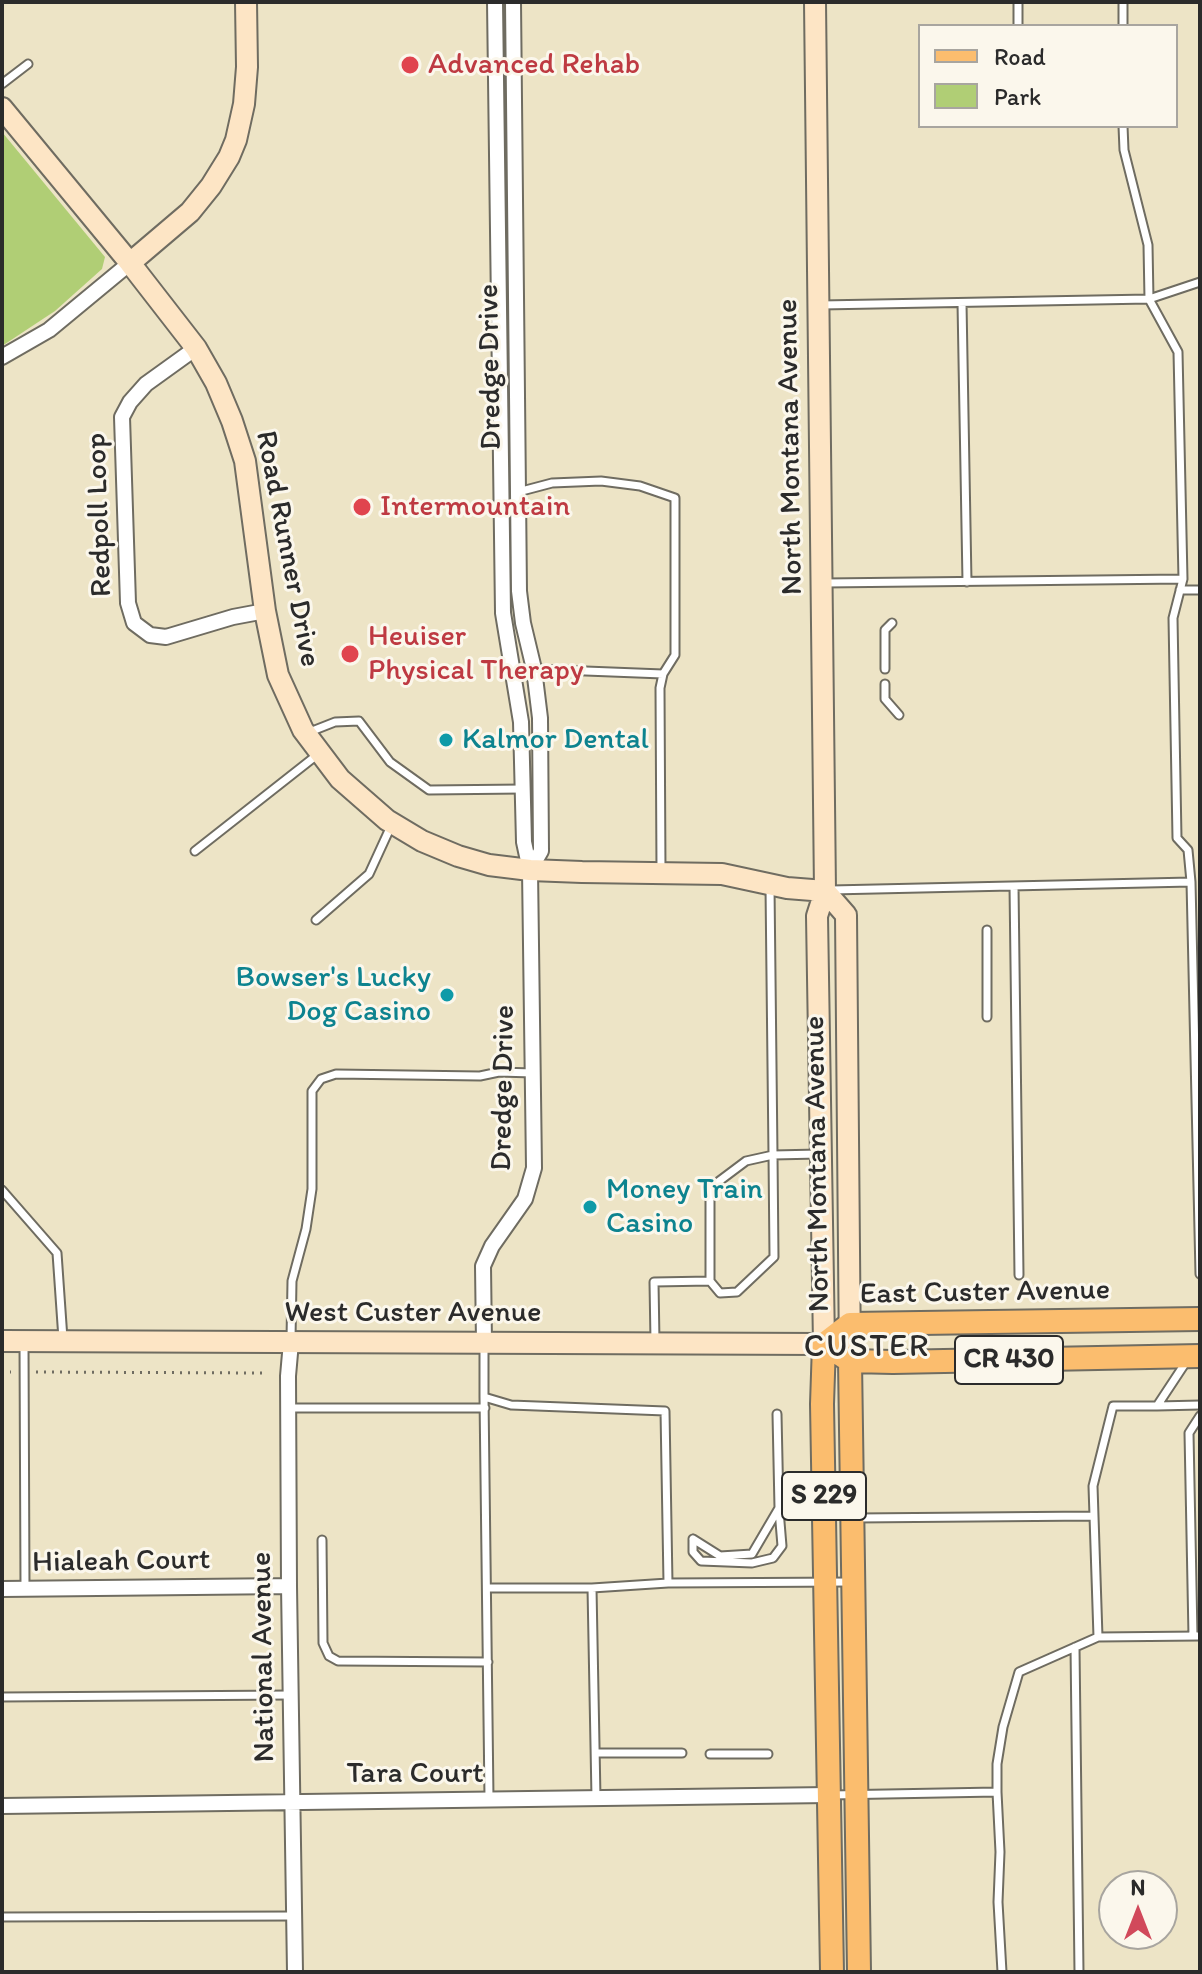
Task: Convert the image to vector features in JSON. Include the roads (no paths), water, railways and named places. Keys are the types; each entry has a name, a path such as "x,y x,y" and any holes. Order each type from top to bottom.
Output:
{"main road":[{"path":"130,263 190,212 229,157 244,104 246,2"},
{"name":"North Montana Avenue","path":"815,2 825,891 817,916 819,1154 832,1972"},
{"name":"Road Runner Drive","path":"2,108 130,263 196,348 216,383 245,461 265,611 278,675 305,734 340,779 392,824 422,841 489,865 530,870 722,874 801,891 825,891"},
{"name":"North Montana Avenue","path":"825,891 846,915 859,1972"},
{"name":"East Custer Avenue","path":"824,1344 850,1324 1200,1319"},
{"name":"West Custer Avenue","path":"2,1341 824,1344"},
{"path":"824,1344 850,1361"},
{"name":"CR 430","path":"850,1361 1195,1356"}],"street":[{"name":"Dredge Drive","path":"484,1343 483,1266 492,1246 525,1199 534,1168 530,870 524,842 520,712 503,613 495,2"},
{"name":"Dredge Drive","path":"513,2 519,591 540,718 541,851 530,870"},
{"path":"2,357 49,330 130,263"},
{"name":"Redpoll Loop","path":"196,348 146,384 122,417 128,603 134,623 150,635 166,637 265,611"},
{"name":"National Avenue","path":"291,1342 289,1586 295,1972"},
{"name":"Hialeah Court","path":"2,1589 289,1586"},
{"name":"Tara Court","path":"2,1806 829,1795"}],"lane":[{"path":"1018,2 1018,24"},
{"path":"1123,2 1123,24"},
{"path":"2,84 28,64"},
{"path":"1123,128 1124,150 1148,245 1149,299 1178,352 1183,579 1173,618 1177,838 1188,850 1191,882 1200,1274"},
{"path":"819,305 1149,299 1200,282"},
{"path":"962,303 967,582"},
{"path":"518,492 552,483 601,481 640,486 675,498 675,655 663,674 660,688 661,873"},
{"path":"823,583 1183,579"},
{"path":"1180,590 1200,590"},
{"path":"885,669 885,630 892,623"},
{"path":"534,669 663,674"},
{"path":"885,684 885,699 899,715"},
{"path":"305,734 335,722 359,721 390,762 429,790 523,789"},
{"path":"195,851 318,753"},
{"path":"316,920 369,874 392,824"},
{"path":"825,891 1191,882"},
{"path":"770,885 773,1155 774,1257 737,1292 720,1293 710,1281 710,1188 746,1161 773,1155 819,1154"},
{"path":"1014,886 1019,1275"},
{"path":"987,930 987,1017"},
{"path":"291,1342 292,1281 306,1229 312,1189 312,1091 321,1079 336,1074 480,1076 499,1072 533,1073"},
{"path":"2,1190 57,1253 63,1341"},
{"path":"655,1344 654,1282 710,1281"},
{"path":"24,1341 25,1588"},
{"path":"484,1343 489,1799"},
{"path":"1157,1406 1195,1356"},
{"path":"484,1397 511,1405 665,1411 668,1583"},
{"path":"1098,1637 1093,1486 1113,1406 1200,1405"},
{"path":"289,1408 485,1408"},
{"path":"777,1414 782,1546 773,1558 752,1563 701,1561 693,1552 693,1539 720,1556 752,1554 779,1508"},
{"path":"1002,1972 997,1764 1003,1727 1019,1672 1098,1637 1197,1636 1189,1433 1200,1416"},
{"path":"852,1518 1094,1516"},
{"path":"322,1540 323,1643 329,1656 338,1661 488,1662"},
{"path":"487,1588 853,1582"},
{"path":"592,1588 596,1798"},
{"path":"1075,1647 1079,1972"},
{"path":"2,1697 292,1695"},
{"path":"596,1753 682,1753"},
{"path":"710,1754 768,1754"},
{"path":"829,1795 997,1792"},
{"path":"2,1917 293,1916"}],"place":[{"name":"Advanced Rehab","path":"410,65"},
{"name":"Intermountain","path":"362,507"},
{"name":"Heuiser Physical Therapy","path":"350,654"},
{"name":"Kalmor Dental","path":"446,740"},
{"name":"Bowser's Lucky Dog Casino","path":"447,995"},
{"name":"Money Train Casino","path":"590,1207"}],"district":[{"name":"CUSTER","path":"867,1348"}]}
